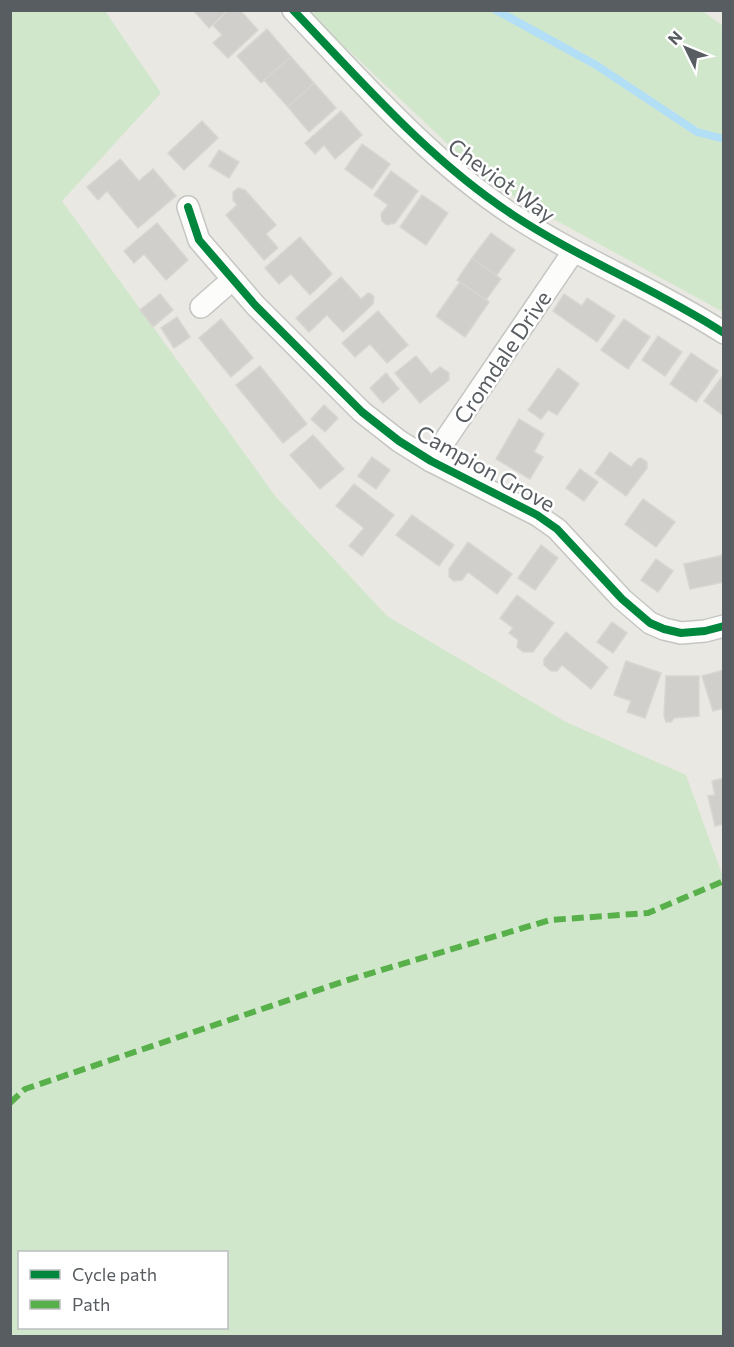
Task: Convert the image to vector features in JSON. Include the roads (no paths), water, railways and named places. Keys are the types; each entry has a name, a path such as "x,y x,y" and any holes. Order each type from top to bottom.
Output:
{"street":[{"name":"Cheviot Way","path":"293,10 394,115 447,165 511,214 573,252 693,314 723,333"},
{"name":"Campion Grove","path":"188,207 199,240 232,280 362,412 399,441 431,461 537,515 557,530 622,599 650,623 664,630 681,633 723,626"},
{"name":"Cromdale Drive","path":"431,461 573,252"},
{"path":"201,307 232,280"}],"waterway":[{"path":"496,10 596,65 697,132 724,139"}]}
